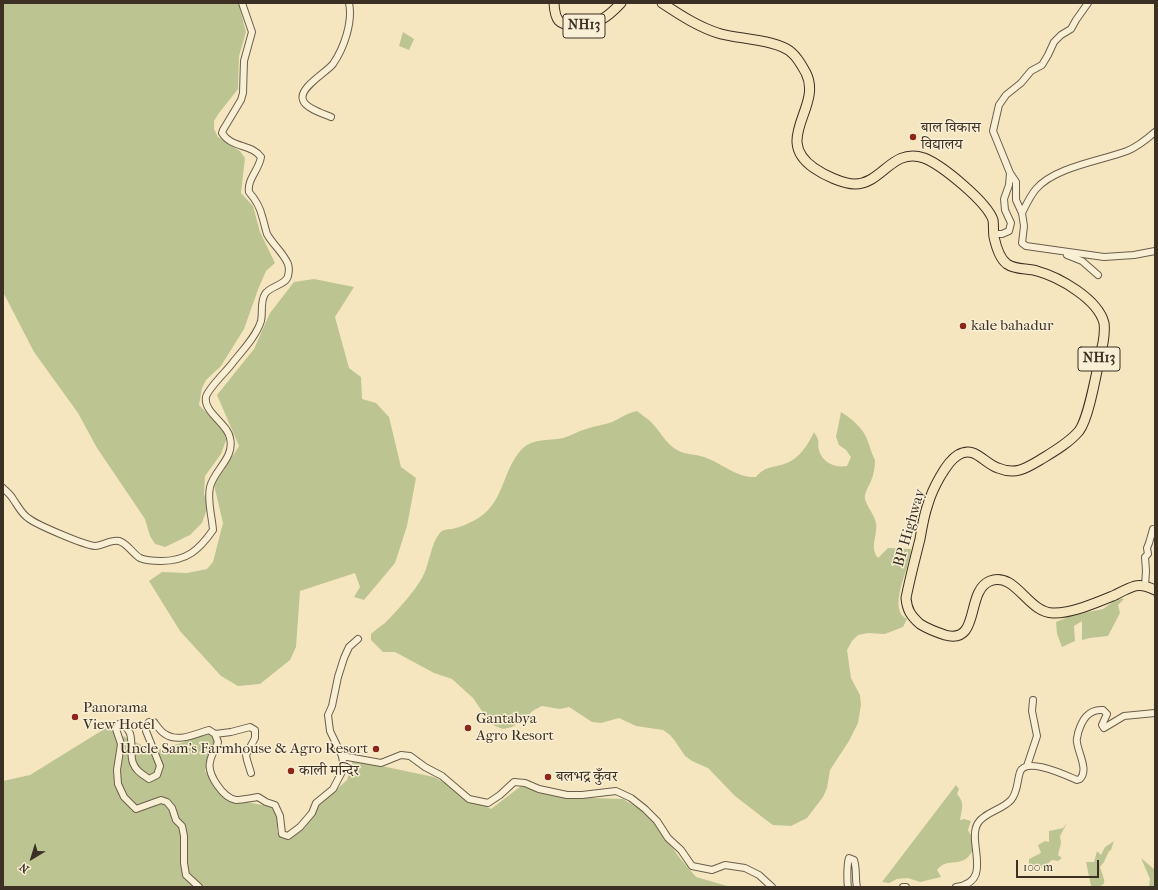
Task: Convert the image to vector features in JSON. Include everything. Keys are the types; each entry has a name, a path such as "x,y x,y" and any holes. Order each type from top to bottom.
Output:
{"highway":[{"name":"NH13","path":"554,3 556,16 560,22 565,25 580,26 593,24 602,20 609,16 621,3"},
{"name":"BP Highway","path":"662,3 682,17 720,33 771,43 791,52 808,78 808,96 798,133 797,146 801,157 815,169 833,178 847,183 857,184 873,178 896,160 912,156 923,158 946,172 981,201 989,212 996,243 1003,259 1008,264 1014,267 1038,271 1064,283 1082,294 1100,314 1103,320 1104,332 1086,417 1079,430 1054,451 1027,468 1016,472 1006,471 994,467 968,451 951,460 928,504 906,598 908,611 912,617 925,627 945,635 958,636 963,633 969,625 978,593 983,586 990,581 1006,581 1015,587 1040,610 1055,613 1095,603 1135,586 1144,586"},
{"path":"1144,586 1155,590"}],"street":[{"path":"3,488 13,498 20,511 36,523 83,543 97,546 114,541 120,541 138,556 150,561 173,561 182,559 200,546 213,530 210,489 212,481 222,467 231,448 230,437 207,406 206,397 209,391 233,363 255,333 261,321 264,296 268,290 283,282 288,276 288,266 285,258 272,242 267,233 262,214 249,192 249,182 259,165 261,157 258,152 228,140 222,133 242,100 244,61 252,32 242,3"},
{"path":"331,117 320,113 307,105 303,102 302,97 303,92 308,86 333,64 344,42 351,19 349,3"},
{"path":"1088,3 1071,29 1061,34 1054,42 1042,64 1031,71 1021,83 1006,95 999,105 994,132 1010,173 1016,182 1016,200 1022,213 1024,226 1022,243 1026,246 1104,257 1134,255 1155,251"},
{"path":"1022,213 1037,188 1052,177 1128,150 1155,132"},
{"path":"994,234 1002,234 1009,231 1011,223 1005,210 1004,198 1009,185 1010,173"},
{"path":"1038,247 1082,261 1098,275"},
{"path":"1144,586 1146,571 1145,557 1148,554 1147,548 1153,529"},
{"path":"199,887 186,875 182,826 176,820 172,808 167,802 161,800 136,809 124,797 118,784 117,770 121,744 116,729 119,724 126,727 130,732 133,762 137,771 149,779 157,775 160,766 146,731 149,722 154,722 164,734 174,738 183,738 209,730 215,734 218,742 209,764 214,781 222,790 234,799 238,800 258,796 266,802 275,805 280,816 282,834 288,836 300,827 312,813 316,803 333,789 344,768 342,756 330,731 328,715 332,706 338,677 344,658 349,647 358,639"},
{"path":"1027,766 1037,736 1032,711 1033,700"},
{"path":"956,887 964,886 971,882 975,875 978,863 975,832 977,825 983,818 1011,800 1018,786 1020,771 1023,768 1027,766 1047,768 1077,780 1080,779 1083,775 1083,768 1076,741 1081,723 1090,712 1097,709 1103,710 1107,714 1102,725 1104,728 1124,716 1155,713"},
{"path":"215,734 250,727 256,730 255,738 246,755 251,773"},
{"path":"342,756 382,763 400,755 410,756 425,767 442,776 469,799 488,803 500,795 514,782 525,783 539,789 567,795 582,795 616,791 632,798 645,808 657,821 668,838 681,850 692,866 712,870 725,865 744,868 759,875 772,887"},
{"path":"848,887 847,866 849,858 854,860 857,887"}],"green space":[{"path":"3,3 240,3 240,9 246,32 239,56 238,89 214,121 214,129 218,137 240,151 245,158 241,193 253,206 260,232 275,263 266,271 244,329 221,366 206,380 202,388 199,405 228,435 221,454 205,476 204,494 208,506 202,523 190,535 165,547 155,544 150,536 145,519 97,448 78,413 34,352 3,292"},
{"path":"403,32 414,39 409,50 399,46"},
{"path":"314,279 354,287 335,317 349,368 361,377 362,399 376,403 389,417 401,467 416,478 407,526 395,563 364,600 354,597 360,587 355,573 300,591 296,647 290,660 260,684 238,686 221,676 180,631 149,581 162,572 187,573 207,569 213,562 223,523 214,485 239,446 217,395 254,349 270,313 294,282"},
{"path":"637,411 652,423 666,441 677,450 683,453 704,457 736,473 749,477 756,477 759,473 766,469 784,464 794,459 806,447 814,432 823,458 830,464 847,466 851,457 846,450 839,445 836,437 841,412 853,420 863,431 875,460 873,476 866,491 865,498 876,523 874,545 875,554 878,558 888,548 911,549 899,597 901,614 907,619 903,627 885,634 868,633 858,635 852,641 847,650 851,678 860,695 861,705 858,723 849,741 830,770 827,788 823,797 807,818 791,826 773,825 766,820 735,796 708,768 685,756 670,735 663,730 636,726 619,718 601,723 592,722 569,707 560,709 542,706 534,710 512,727 503,729 495,726 488,720 473,698 452,679 434,673 395,652 383,652 371,640 371,634 395,613 420,582 434,543 439,534 445,530 467,524 485,513 496,499 515,457 525,446 530,443 566,437 583,430 612,422 627,414"},
{"path":"1118,598 1124,599 1118,605 1120,613 1108,636 1082,640 1082,621 1074,626 1075,641 1062,647 1057,634 1056,622 1073,615 1103,609"},
{"path":"106,728 154,751 181,743 207,732 214,735 215,743 205,771 218,789 235,802 247,802 277,808 277,832 288,840 319,805 347,780 353,760 434,777 491,809 521,786 559,797 623,799 650,816 679,857 696,877 731,887 3,887 3,781 30,775"},
{"path":"956,785 959,789 957,794 962,803 960,820 964,819 971,821 968,830 970,834 978,833 979,840 969,856 964,860 947,863 940,867 937,870 941,877 920,882 908,878 897,879 889,883 882,882"},
{"path":"1067,823 1060,836 1061,843 1058,855 1062,858 1058,861 1052,860 1041,869 1037,866 1033,868 1029,865 1029,859 1041,853 1038,845 1045,841 1049,842 1049,831 1063,828"},
{"path":"1114,841 1111,850 1100,867 1104,880 1103,885 1088,887 1091,886 1086,862 1094,862 1097,851 1101,855 1105,847"},
{"path":"1141,858 1155,870 1155,887 1149,887 1150,879"}],"place":[{"name":"बाल विकास विद्यालय","path":"913,137"},
{"name":"kale bahadur","path":"963,326"},
{"name":"Panorama View Hotel","path":"75,717"},
{"name":"Gantabya Agro Resort","path":"468,728"},
{"name":"Uncle Sam's Farmhouse & Agro Resort","path":"376,749"},
{"name":"काली मन्दिर","path":"291,771"},
{"name":"बलभद्र कुँवर","path":"548,777"}]}
